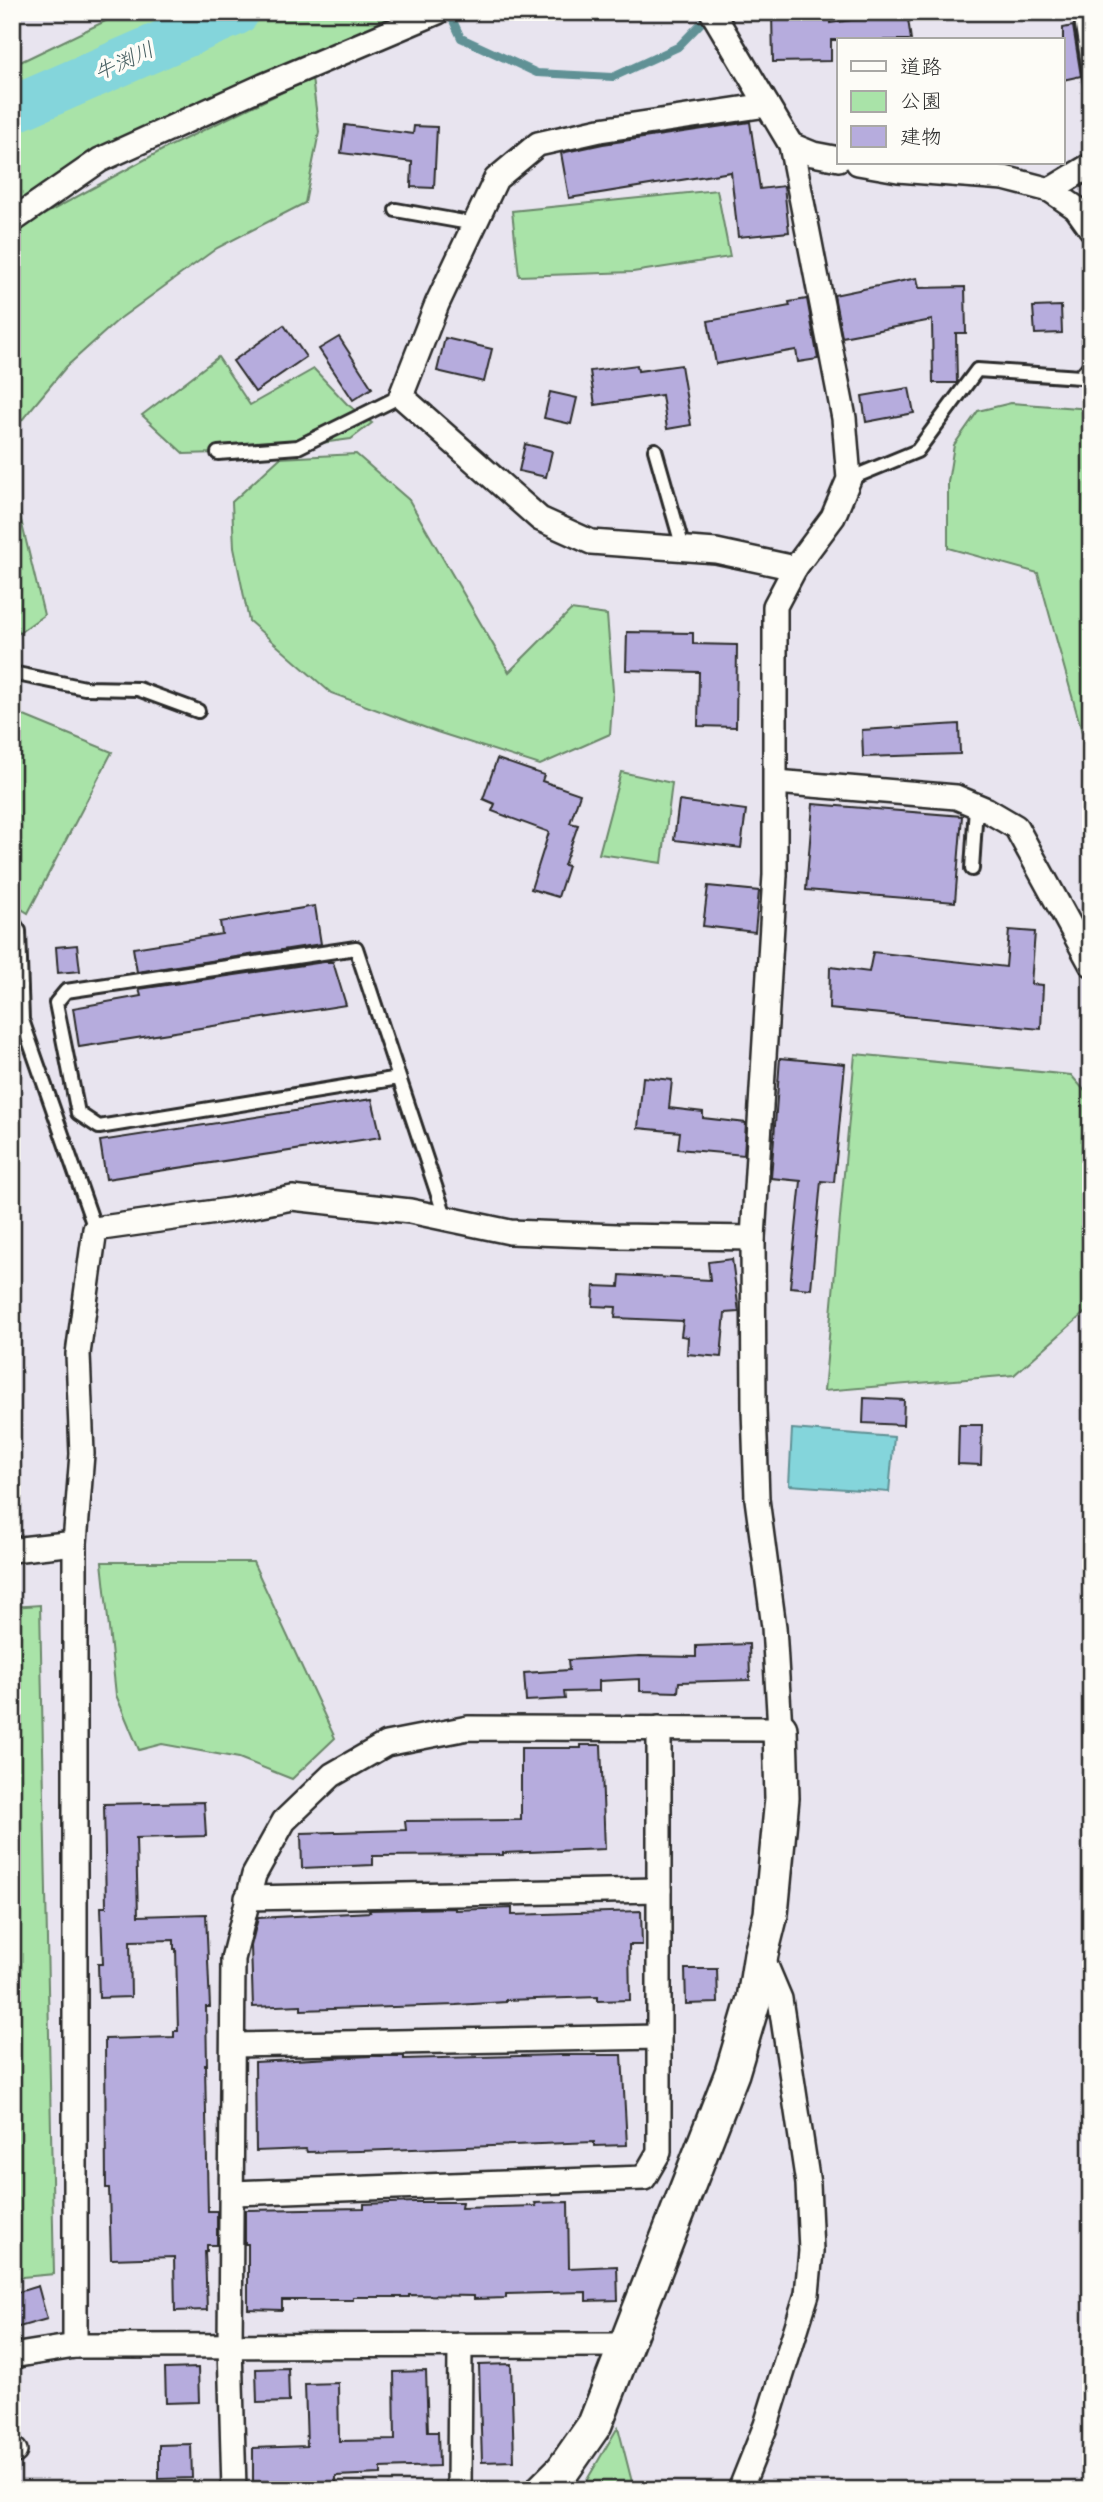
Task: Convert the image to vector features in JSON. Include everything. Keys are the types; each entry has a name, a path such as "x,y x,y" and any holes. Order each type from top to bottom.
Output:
{"street":[{"path":"12,221 100,160 218,106 438,12"},
{"path":"543,2490 562,2470 595,2424 732,2073 754,1999 771,1914 781,1811 779,1682 757,1499 753,1238 775,875 775,606 795,568 833,516 849,479 844,418 791,145 717,22"},
{"path":"767,106 600,130 538,144 496,179 437,304 401,396 540,519 591,542 716,551 795,568"},
{"path":"791,145 813,154 837,159"},
{"path":"864,164 898,170 989,170 1004,178 1050,191 1076,208 1091,229"},
{"path":"1050,191 1091,165"},
{"path":"776,782 956,797 1016,827 1091,964"},
{"path":"75,2346 75,1543 82,1454 78,1354 95,1229 230,1210 292,1198 410,1211 510,1232 753,1238"},
{"path":"12,1550 75,1543"},
{"path":"234,2490 230,2346 233,1959 254,1875 284,1821 332,1775 386,1744 468,1728 780,1729"},
{"path":"233,2193 644,2178 659,2152 659,1728"},
{"path":"247,1898 659,1890"},
{"path":"740,2490 769,2416 807,2294 811,2251 808,2184 780,1999 761,1954"},
{"path":"233,2045 659,2037"},
{"path":"12,2356 75,2346 627,2345"},
{"path":"459,2490 460,2346"}],"lane":[{"path":"1080,12 1091,84"},
{"path":"397,209 475,224"},
{"path":"849,479 917,451 977,370 1080,377 1089,368"},
{"path":"218,453 298,447 401,396"},
{"path":"655,450 683,548"},
{"path":"12,673 85,688 138,689 198,710"},
{"path":"972,869 976,806"},
{"path":"12,921 19,931 22,1020 95,1229"},
{"path":"399,1078 99,1127 78,1113 56,1003 66,991 356,947 446,1219"}],"green space":[{"path":"124,12 405,12 108,144 12,214 12,66"},
{"path":"312,78 319,132 305,203 217,248 118,320 66,367 12,432 12,237 25,225 166,148"},
{"path":"717,190 730,257 633,272 519,276 512,211"},
{"path":"218,357 250,405 314,369 347,404 372,423 351,439 253,452 184,454 142,415"},
{"path":"1011,403 1091,409 1091,742 1087,750 1038,573 948,548 948,482 954,445 978,411"},
{"path":"356,454 409,500 509,672 571,610 607,615 613,691 610,734 540,765 437,732 331,693 249,621 234,548 232,502 280,458"},
{"path":"12,483 44,615 12,638"},
{"path":"12,711 112,752 28,913 12,903"},
{"path":"621,772 672,783 662,863 599,854"},
{"path":"855,1054 1071,1075 1091,1098 1091,1307 1014,1375 824,1391"},
{"path":"102,1562 253,1562 335,1738 292,1779 239,1758 162,1744 139,1750 116,1695"},
{"path":"40,1605 54,2274 12,2278 12,1607"},
{"path":"618,2427 634,2490 581,2490"}],"water":[{"path":"792,1429 894,1437 889,1492 789,1485"}],"building":[{"path":"772,12 830,12 830,23 907,12 911,38 837,38 831,40 831,61 773,62"},
{"path":"1073,26 1081,76 1064,80 1064,38 1063,28"},
{"path":"750,122 760,189 784,186 789,232 738,237 731,172 569,198 561,153"},
{"path":"345,125 413,134 414,126 437,127 434,188 411,187 412,162 341,153"},
{"path":"917,278 919,288 965,287 966,333 956,333 957,383 933,383 932,320 842,337 834,295"},
{"path":"807,299 818,359 798,362 796,350 716,364 708,321 790,306 789,302"},
{"path":"1061,306 1062,333 1035,334 1033,307"},
{"path":"284,325 306,357 255,392 233,361"},
{"path":"339,337 372,388 353,400 319,349"},
{"path":"445,338 492,349 484,382 437,371"},
{"path":"637,365 638,371 681,365 691,425 667,429 662,395 595,405 590,371"},
{"path":"909,388 914,413 866,422 862,396"},
{"path":"550,392 577,398 571,424 544,418"},
{"path":"525,444 552,451 546,477 519,471"},
{"path":"627,632 693,633 693,644 737,645 736,727 698,726 699,672 626,670"},
{"path":"959,724 960,754 863,757 862,730"},
{"path":"497,759 544,775 542,781 580,794 570,823 578,825 564,865 568,866 558,897 531,889 549,832 492,811 495,804 483,799"},
{"path":"679,801 746,810 741,848 674,840"},
{"path":"813,804 962,816 955,902 806,890"},
{"path":"708,886 759,891 755,932 703,926"},
{"path":"315,906 321,944 137,972 133,948 222,934 220,922"},
{"path":"1009,930 1035,932 1031,984 1043,985 1041,1029 829,1009 830,967 869,972 873,952 1006,967"},
{"path":"77,945 80,971 58,973 56,947"},
{"path":"333,962 346,1005 79,1047 73,1008 141,996 139,989"},
{"path":"780,1058 845,1064 834,1182 821,1181 811,1289 790,1287 801,1181 771,1178"},
{"path":"643,1077 672,1080 669,1108 703,1112 703,1118 746,1123 744,1155 678,1149 680,1132 638,1128"},
{"path":"372,1099 381,1137 106,1179 100,1141"},
{"path":"732,1259 739,1312 725,1313 721,1357 687,1354 688,1337 681,1336 683,1321 615,1318 616,1307 593,1306 594,1286 619,1287 620,1275 710,1280 708,1262"},
{"path":"864,1398 904,1400 903,1425 863,1423"},
{"path":"959,1425 982,1425 981,1465 958,1464"},
{"path":"749,1644 750,1680 679,1682 678,1692 640,1691 640,1679 599,1681 599,1691 564,1692 565,1699 526,1701 524,1673 569,1670 568,1660 640,1656 696,1657 696,1646"},
{"path":"581,1745 601,1745 605,1849 503,1855 373,1856 373,1865 302,1868 301,1833 406,1830 405,1821 521,1820 521,1748 581,1748"},
{"path":"204,1802 206,1836 136,1838 138,1916 206,1914 210,2007 206,2007 205,2065 208,2211 217,2211 217,2245 207,2245 205,2251 207,2310 175,2311 174,2257 111,2259 109,2188 106,2188 105,2039 174,2037 174,2031 178,2031 174,1940 130,1941 131,1997 99,1998 98,1964 103,1964 101,1907 106,1907 104,1804"},
{"path":"512,1908 512,1915 641,1911 642,1945 629,1945 630,2000 598,2001 598,1997 301,2010 301,2005 253,2007 251,1946 258,1918 370,1912 369,1910"},
{"path":"685,1969 717,1969 718,2003 686,2004"},
{"path":"622,2055 627,2145 594,2146 594,2142 360,2151 256,2151 255,2062 371,2056 404,2056 404,2059"},
{"path":"462,2202 461,2208 536,2206 535,2203 568,2202 569,2268 617,2266 618,2300 586,2301 586,2292 506,2294 506,2298 474,2299 474,2296 409,2295 353,2297 353,2300 282,2300 282,2310 248,2309 245,2210 364,2208 364,2204"},
{"path":"38,2286 47,2319 12,2329 12,2294"},
{"path":"511,2364 514,2461 482,2462 479,2365"},
{"path":"198,2368 199,2402 166,2403 165,2369"},
{"path":"288,2368 289,2402 257,2403 256,2369"},
{"path":"426,2371 428,2432 438,2432 439,2466 381,2468 381,2474 336,2476 336,2484 304,2485 304,2481 253,2482 253,2448 307,2446 305,2384 338,2383 339,2441 395,2440 394,2372"},
{"path":"191,2444 192,2478 159,2479 159,2445"}],"waterway":[{"name":"牛渕川","path":"12,110 236,12"},
{"path":"449,12 461,38 537,73 613,77 678,47 710,14"}]}
